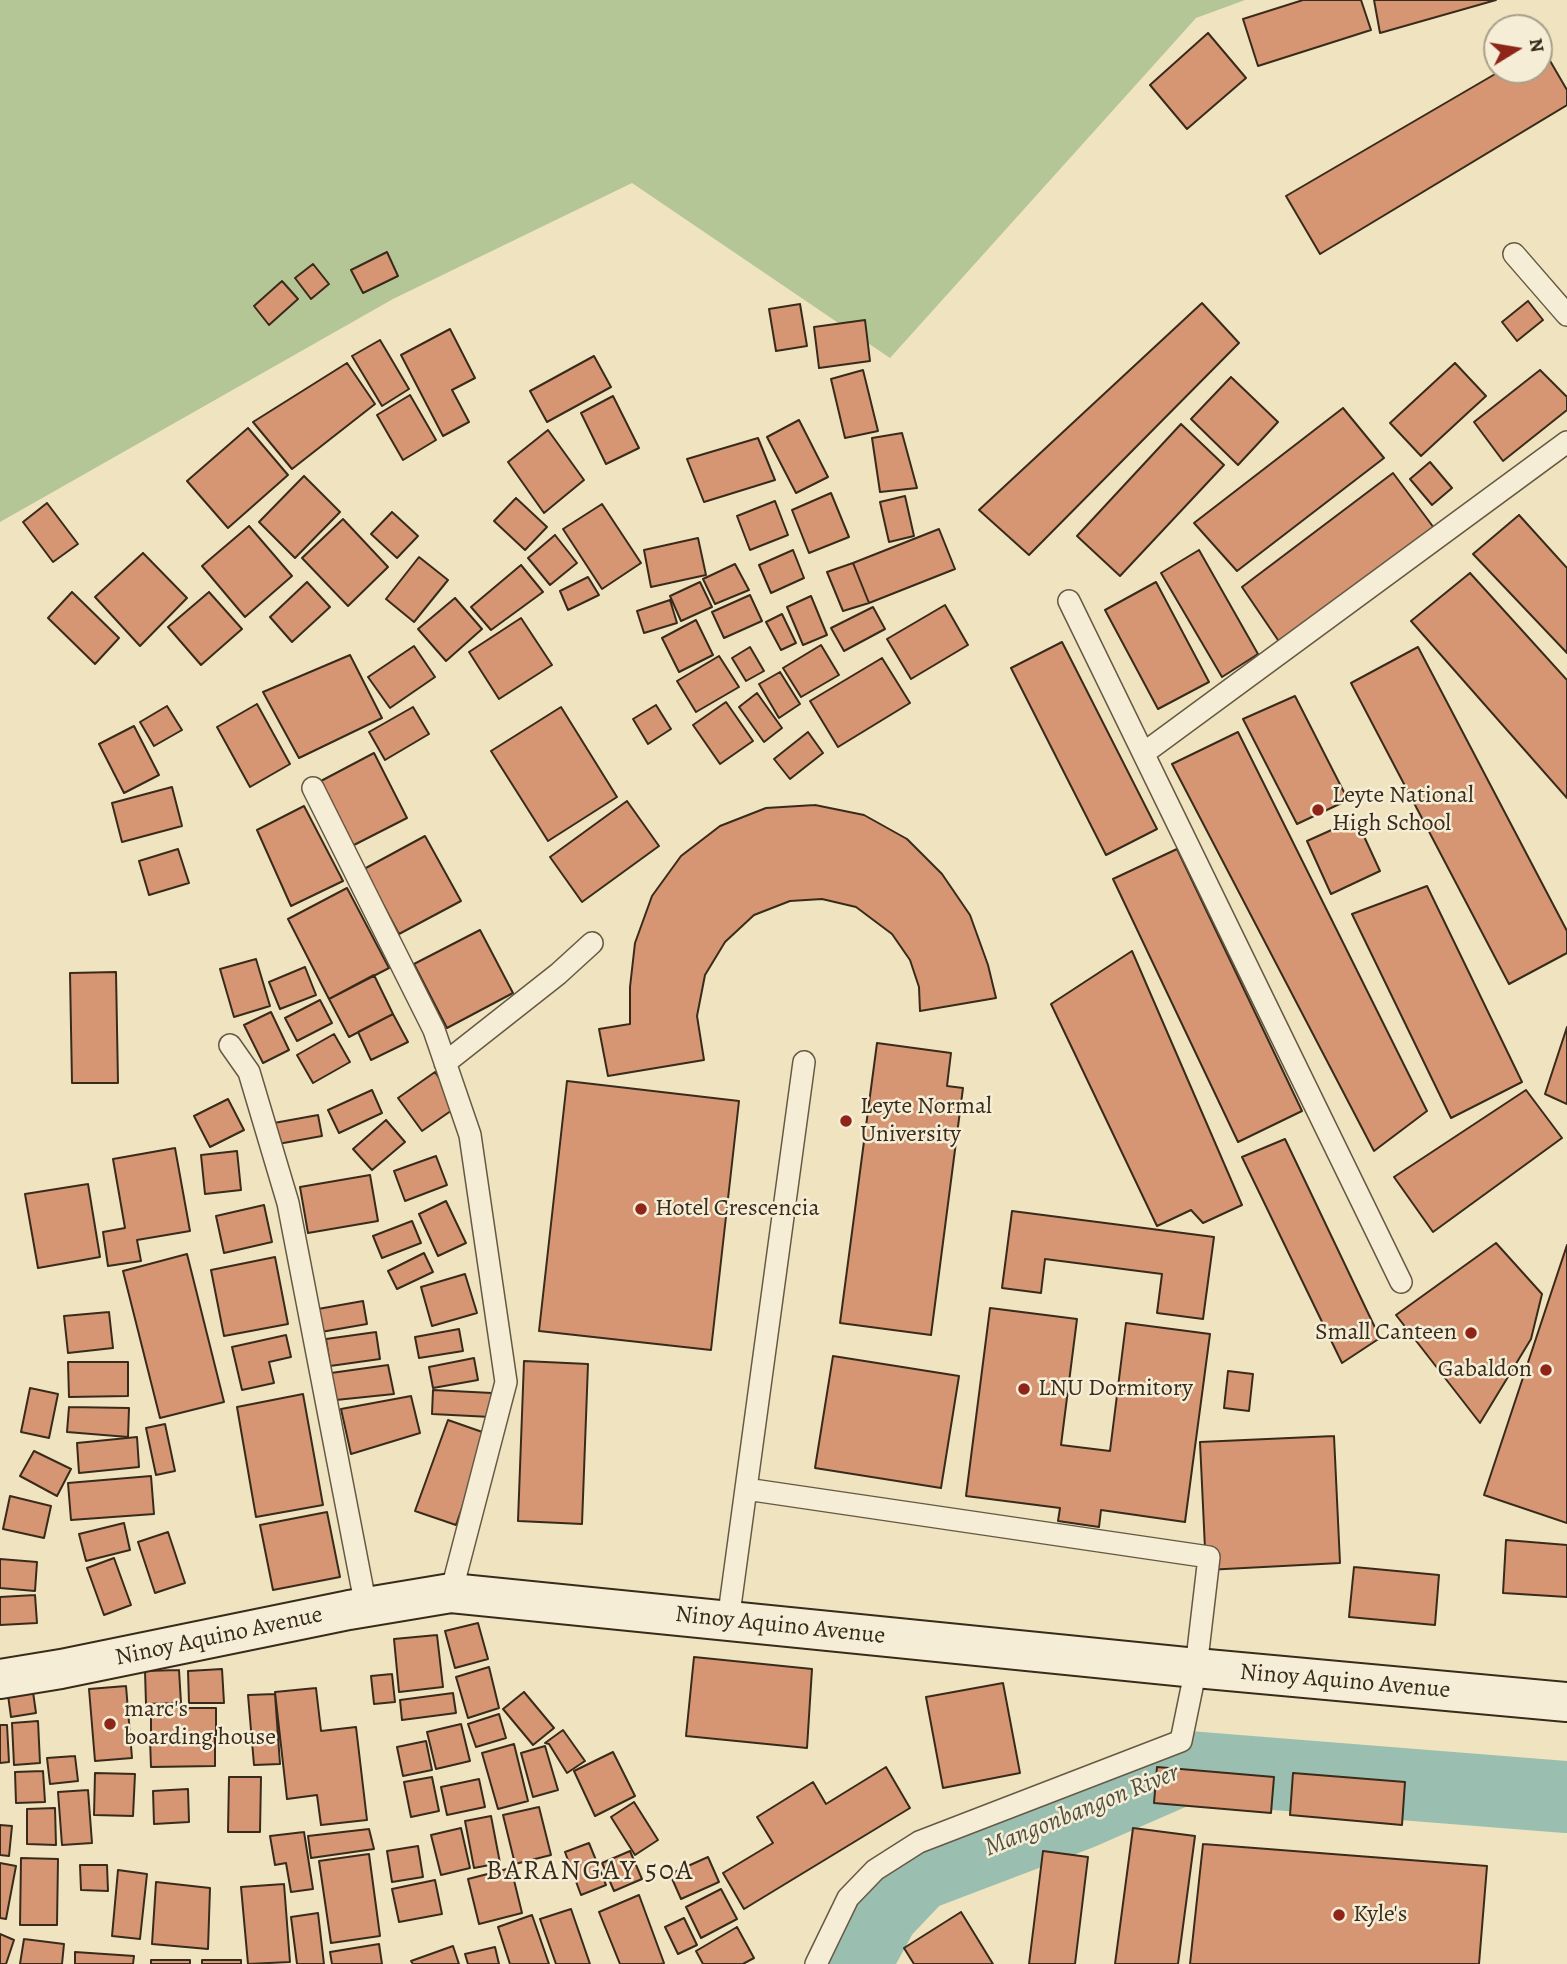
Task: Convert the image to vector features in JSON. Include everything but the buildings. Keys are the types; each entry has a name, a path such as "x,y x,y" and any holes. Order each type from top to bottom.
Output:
{"main road":[{"name":"Ninoy Aquino Avenue","path":"0,1679 366,1607 451,1593 1196,1668 1567,1702"}],"lane":[{"path":"1514,254 1567,315"},
{"path":"1144,753 1567,442"},
{"path":"1069,601 1401,1282"},
{"path":"313,788 434,1030 470,1135 506,1382 451,1593"},
{"path":"445,1063 549,982 592,943"},
{"path":"230,1045 250,1072 288,1203 366,1607"},
{"path":"728,1621 804,1062"},
{"path":"746,1489 1209,1557 1196,1668 1181,1741 919,1842 875,1870 848,1898 816,1964"}],"green space":[{"path":"0,0 1245,0 1196,18 890,358 632,183 393,299 0,522"}],"waterway":[{"name":"Mangonbangon River","path":"855,1964 883,1913 919,1875 1082,1813 1187,1767 1567,1797"}],"place":[{"name":"Leyte National High School","path":"1318,810"},
{"name":"Leyte Normal University","path":"846,1121"},
{"name":"Hotel Crescencia","path":"641,1209"},
{"name":"Small Canteen","path":"1471,1333"},
{"name":"Gabaldon","path":"1546,1370"},
{"name":"LNU Dormitory","path":"1024,1389"},
{"name":"marc's boarding house","path":"110,1724"},
{"name":"Kyle's","path":"1339,1915"}],"district":[{"name":"BARANGAY 50A","path":"590,1872"}]}
